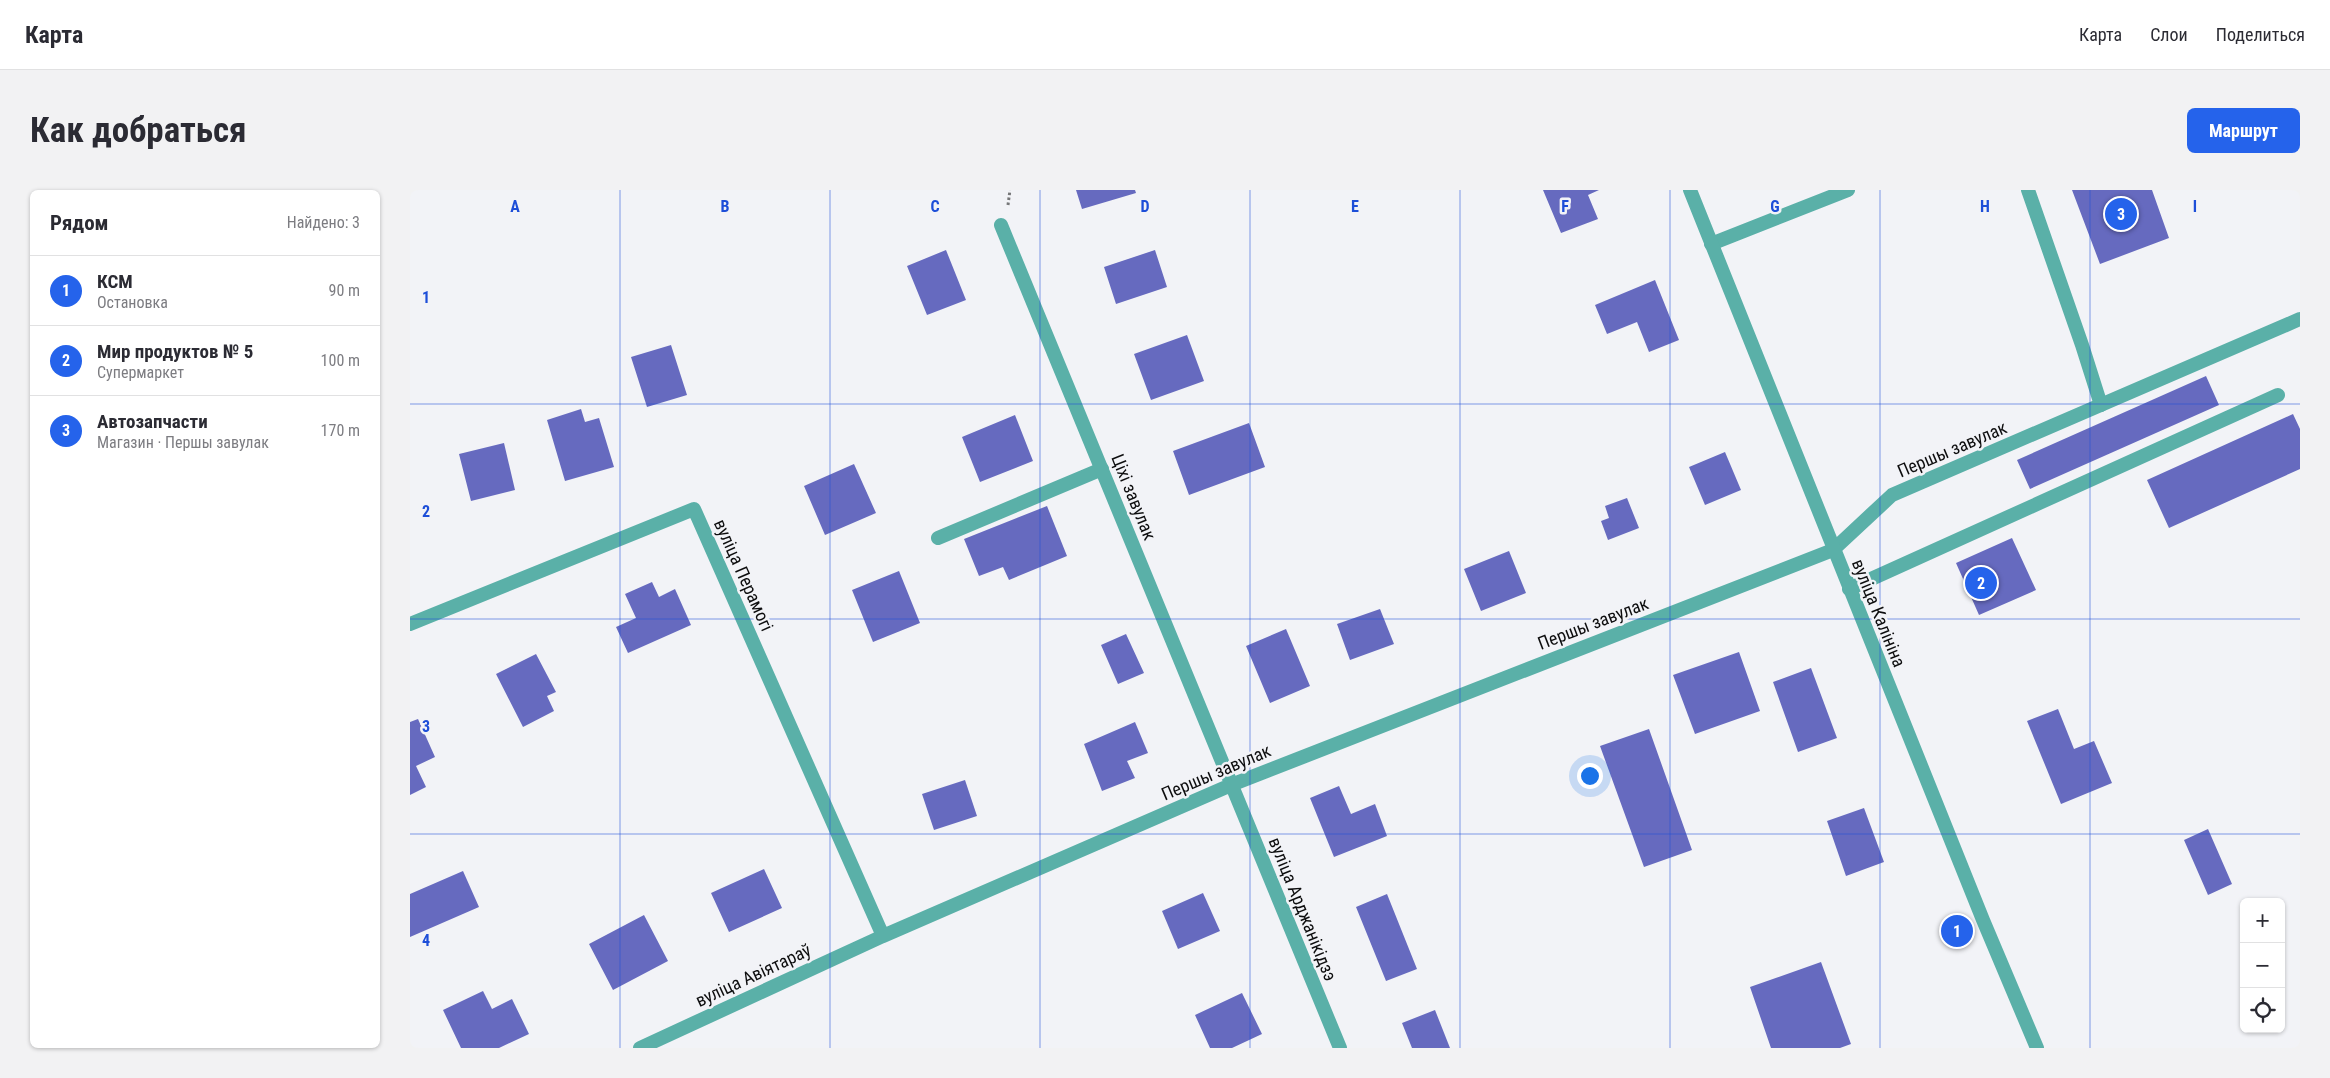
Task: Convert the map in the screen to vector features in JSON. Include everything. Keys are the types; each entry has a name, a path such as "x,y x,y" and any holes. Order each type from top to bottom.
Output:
{"street":[{"name":"вуліца Калініна","path":"1690,190 1849,590 2037,1048"},
{"path":"1711,244 1848,190"},
{"path":"2028,190 2101,405"},
{"name":"Ціхі завулак","path":"1001,225 1231,784"},
{"name":"Першы завулак","path":"883,936 1231,784 1833,550 1892,495 2300,319"},
{"path":"1849,590 2278,394"},
{"path":"938,538 1102,469"},
{"name":"вуліца Перамогі","path":"410,624 694,509 883,936"},
{"name":"вуліца Арджанікідзэ","path":"1231,784 1340,1048"},
{"name":"вуліца Авіятараў","path":"640,1048 883,936"}],"building":[{"path":"1076,190 1135,190 1136,193 1082,209"},
{"path":"1543,190 1599,190 1588,195 1598,219 1561,233"},
{"path":"2072,190 2152,190 2169,238 2100,264"},
{"path":"946,250 966,300 927,315 907,266"},
{"path":"1155,250 1167,287 1116,304 1104,267"},
{"path":"1655,280 1679,340 1649,352 1637,322 1607,334 1595,305"},
{"path":"1187,335 1204,381 1151,400 1134,354"},
{"path":"671,345 687,395 647,407 631,357"},
{"path":"2206,376 2219,405 2030,489 2017,460"},
{"path":"581,409 585,422 599,418 614,467 565,481 547,420"},
{"path":"2293,414 2300,429 2300,469 2169,528 2147,480"},
{"path":"1015,415 1033,461 980,482 962,437"},
{"path":"1249,423 1265,467 1189,495 1173,451"},
{"path":"504,443 515,490 471,501 459,454"},
{"path":"1725,452 1741,490 1705,505 1689,467"},
{"path":"854,464 876,513 825,535 804,486"},
{"path":"1627,498 1639,528 1608,540 1601,521 1609,518 1605,506"},
{"path":"1047,506 1067,556 1009,580 1003,567 979,576 964,539"},
{"path":"2012,538 2036,590 1979,615 1956,563"},
{"path":"1509,551 1526,593 1481,611 1464,569"},
{"path":"899,571 920,623 873,642 852,590"},
{"path":"652,582 659,597 675,589 691,625 628,653 616,627 636,618 625,594"},
{"path":"1380,609 1394,644 1350,660 1337,624"},
{"path":"1286,629 1310,686 1270,703 1246,646"},
{"path":"1126,634 1144,673 1118,684 1101,645"},
{"path":"1739,652 1760,711 1695,734 1673,675"},
{"path":"536,654 556,692 547,696 554,711 523,727 496,674"},
{"path":"1811,668 1837,738 1798,752 1773,682"},
{"path":"2058,709 2074,749 2094,741 2112,783 2061,804 2027,721"},
{"path":"418,719 435,757 416,766 426,787 410,795 410,722"},
{"path":"1135,722 1148,753 1127,761 1135,778 1102,791 1084,744"},
{"path":"1649,729 1692,850 1644,867 1600,746"},
{"path":"965,780 977,816 934,830 922,794"},
{"path":"1339,786 1351,814 1375,804 1387,836 1334,857 1310,798"},
{"path":"1864,808 1884,862 1846,876 1827,821"},
{"path":"2208,829 2232,884 2208,895 2184,840"},
{"path":"764,869 782,908 729,932 711,893"},
{"path":"463,871 479,907 410,937 410,894"},
{"path":"1203,893 1220,931 1178,949 1162,911"},
{"path":"1387,894 1417,969 1386,981 1356,907"},
{"path":"644,915 668,961 613,990 589,944"},
{"path":"1821,962 1851,1044 1840,1048 1771,1048 1750,987"},
{"path":"483,991 492,1009 512,999 529,1034 499,1048 461,1048 443,1010"},
{"path":"1242,993 1262,1034 1232,1048 1210,1048 1195,1015"},
{"path":"1435,1010 1450,1048 1412,1048 1402,1023"}],"place":[{"name":"Автозапчасти","path":"2121,214"},
{"name":"Мир продуктов № 5","path":"1981,583"},
{"name":"КСМ","path":"1957,931"}]}
